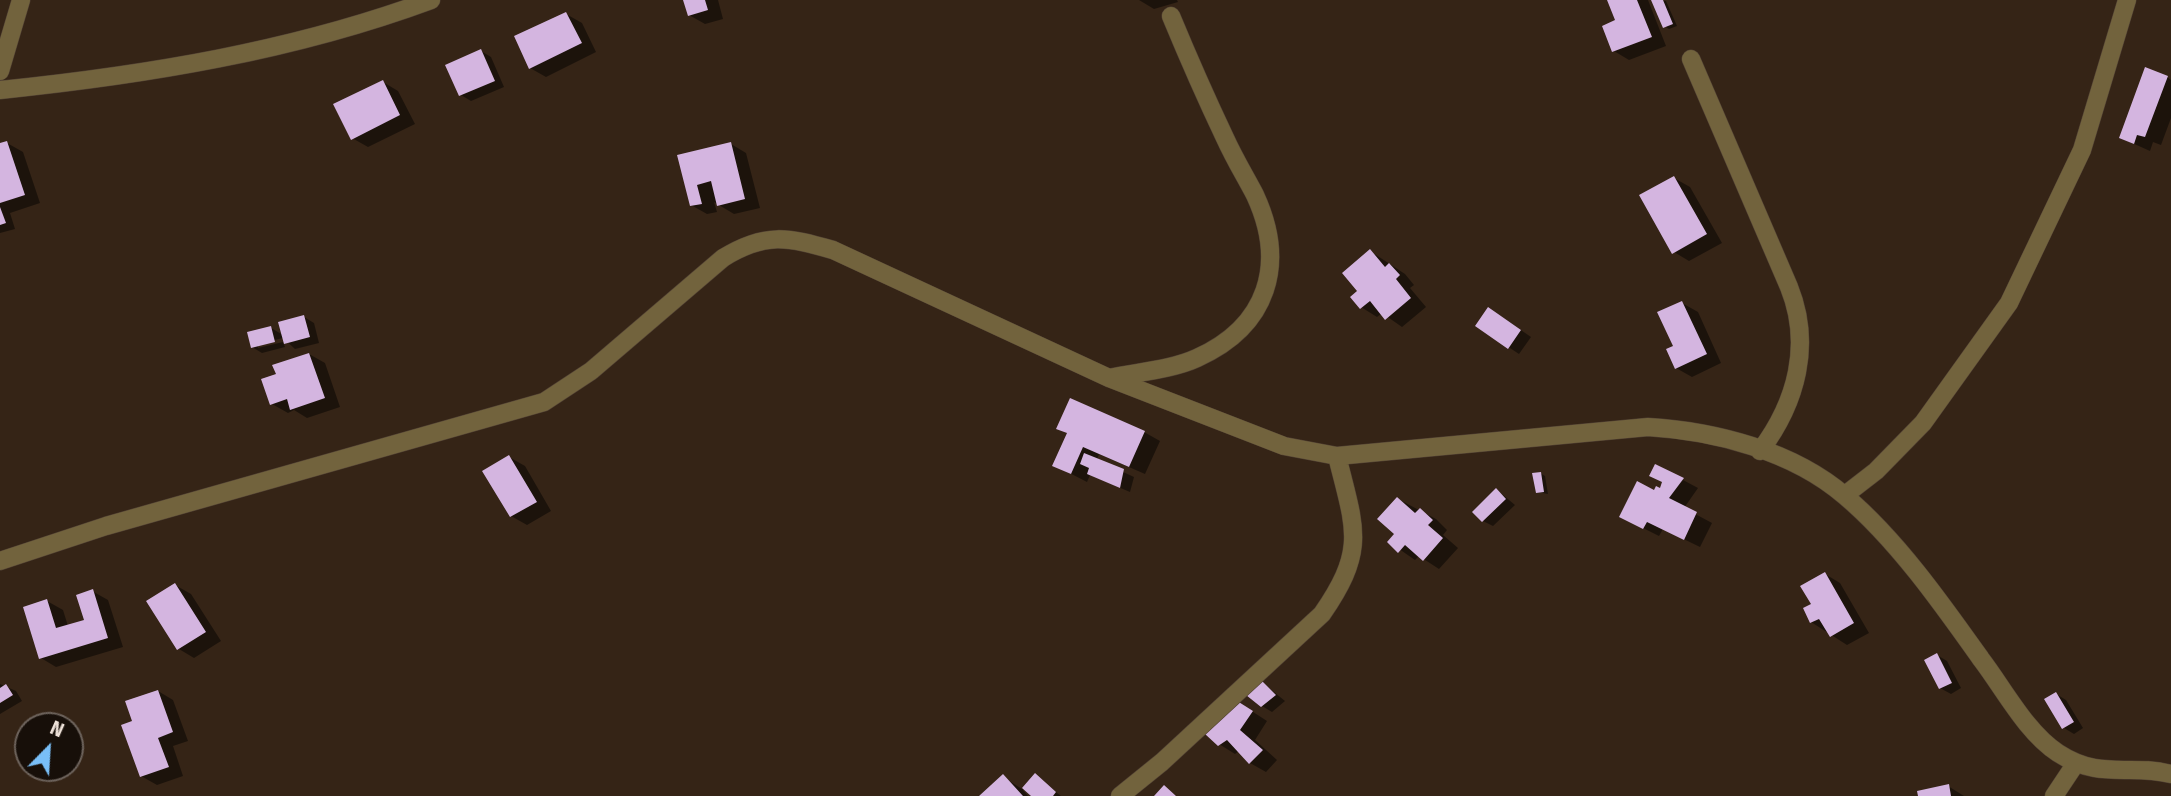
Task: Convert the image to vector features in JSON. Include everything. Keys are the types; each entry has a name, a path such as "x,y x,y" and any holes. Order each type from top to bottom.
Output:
{"street":[{"path":"0,71 21,0"},
{"path":"0,90 217,59 375,20 431,0"},
{"path":"1845,495 1876,471 1923,423 2008,303 2082,150 2127,0"},
{"path":"1108,378 1195,359 1228,341 1255,312 1270,282 1269,245 1256,198 1201,88 1171,16"},
{"path":"1691,59 1793,295 1800,326 1801,367 1795,386 1771,437 1760,451"},
{"path":"0,561 106,526 544,402 590,372 723,258 746,244 765,239 792,239 833,250 1108,378 1273,442 1337,456 1648,427 1690,430 1793,463 1845,495 1924,580 2029,725 2055,752 2099,771 2171,775"},
{"path":"1120,796 1162,762 1312,624 1340,588 1353,557 1354,530 1337,456"},
{"path":"2054,796 2076,763"}],"building":[{"path":"683,0 705,0 708,10 688,16"},
{"path":"1607,0 1637,0 1652,37 1612,52 1602,26 1615,20"},
{"path":"1651,0 1663,0 1673,24 1663,28"},
{"path":"566,12 582,43 529,69 514,36"},
{"path":"481,49 495,81 459,96 445,65"},
{"path":"2145,67 2168,76 2145,137 2137,135 2134,144 2119,138"},
{"path":"383,80 400,115 351,140 333,104"},
{"path":"7,141 25,195 0,203 0,143"},
{"path":"731,142 745,199 717,206 711,181 697,185 702,204 690,206 677,155"},
{"path":"1674,176 1707,234 1672,254 1639,195"},
{"path":"0,207 6,223 0,225"},
{"path":"1370,249 1385,267 1389,263 1400,275 1396,279 1411,298 1385,320 1370,301 1360,309 1350,297 1357,291 1342,273"},
{"path":"1682,301 1707,354 1675,369 1666,349 1673,346 1657,312"},
{"path":"1488,307 1521,330 1508,349 1475,326"},
{"path":"304,315 310,337 284,344 278,322"},
{"path":"271,326 275,342 251,348 247,332"},
{"path":"309,353 325,398 290,410 287,399 270,405 261,379 276,374 272,365"},
{"path":"1070,398 1145,431 1129,467 1083,447 1071,474 1052,466 1067,433 1056,429"},
{"path":"1084,453 1124,469 1120,488 1087,474 1089,468 1080,464"},
{"path":"509,455 537,502 510,517 482,471"},
{"path":"1655,464 1684,478 1669,498 1697,512 1684,540 1647,522 1643,529 1619,517 1637,481 1654,490 1656,486 1660,488 1662,482 1649,476"},
{"path":"1541,472 1544,492 1536,493 1532,473"},
{"path":"1496,488 1506,499 1482,522 1472,512"},
{"path":"1397,497 1415,513 1420,508 1433,520 1428,525 1443,538 1423,561 1405,545 1398,553 1387,542 1394,534 1377,519"},
{"path":"1825,572 1854,623 1830,637 1819,619 1810,623 1803,608 1811,604 1800,586"},
{"path":"175,583 206,632 177,650 146,601"},
{"path":"93,589 108,638 39,659 23,607 47,599 56,628 84,620 76,595"},
{"path":"1937,653 1952,683 1939,689 1924,660"},
{"path":"1259,678 1276,695 1261,707 1246,695"},
{"path":"6,684 13,695 0,703 0,688"},
{"path":"158,690 173,732 158,738 169,767 140,777 121,725 132,721 125,701"},
{"path":"2056,692 2074,722 2062,729 2044,699"},
{"path":"1234,699 1253,711 1240,730 1263,750 1249,764 1227,740 1218,746 1205,734"},
{"path":"1035,773 1056,792 1053,796 1031,796 1022,788"},
{"path":"1003,774 1023,796 979,796"},
{"path":"1949,784 1951,796 1918,796 1917,791"},
{"path":"1164,785 1176,796 1154,796"}]}
